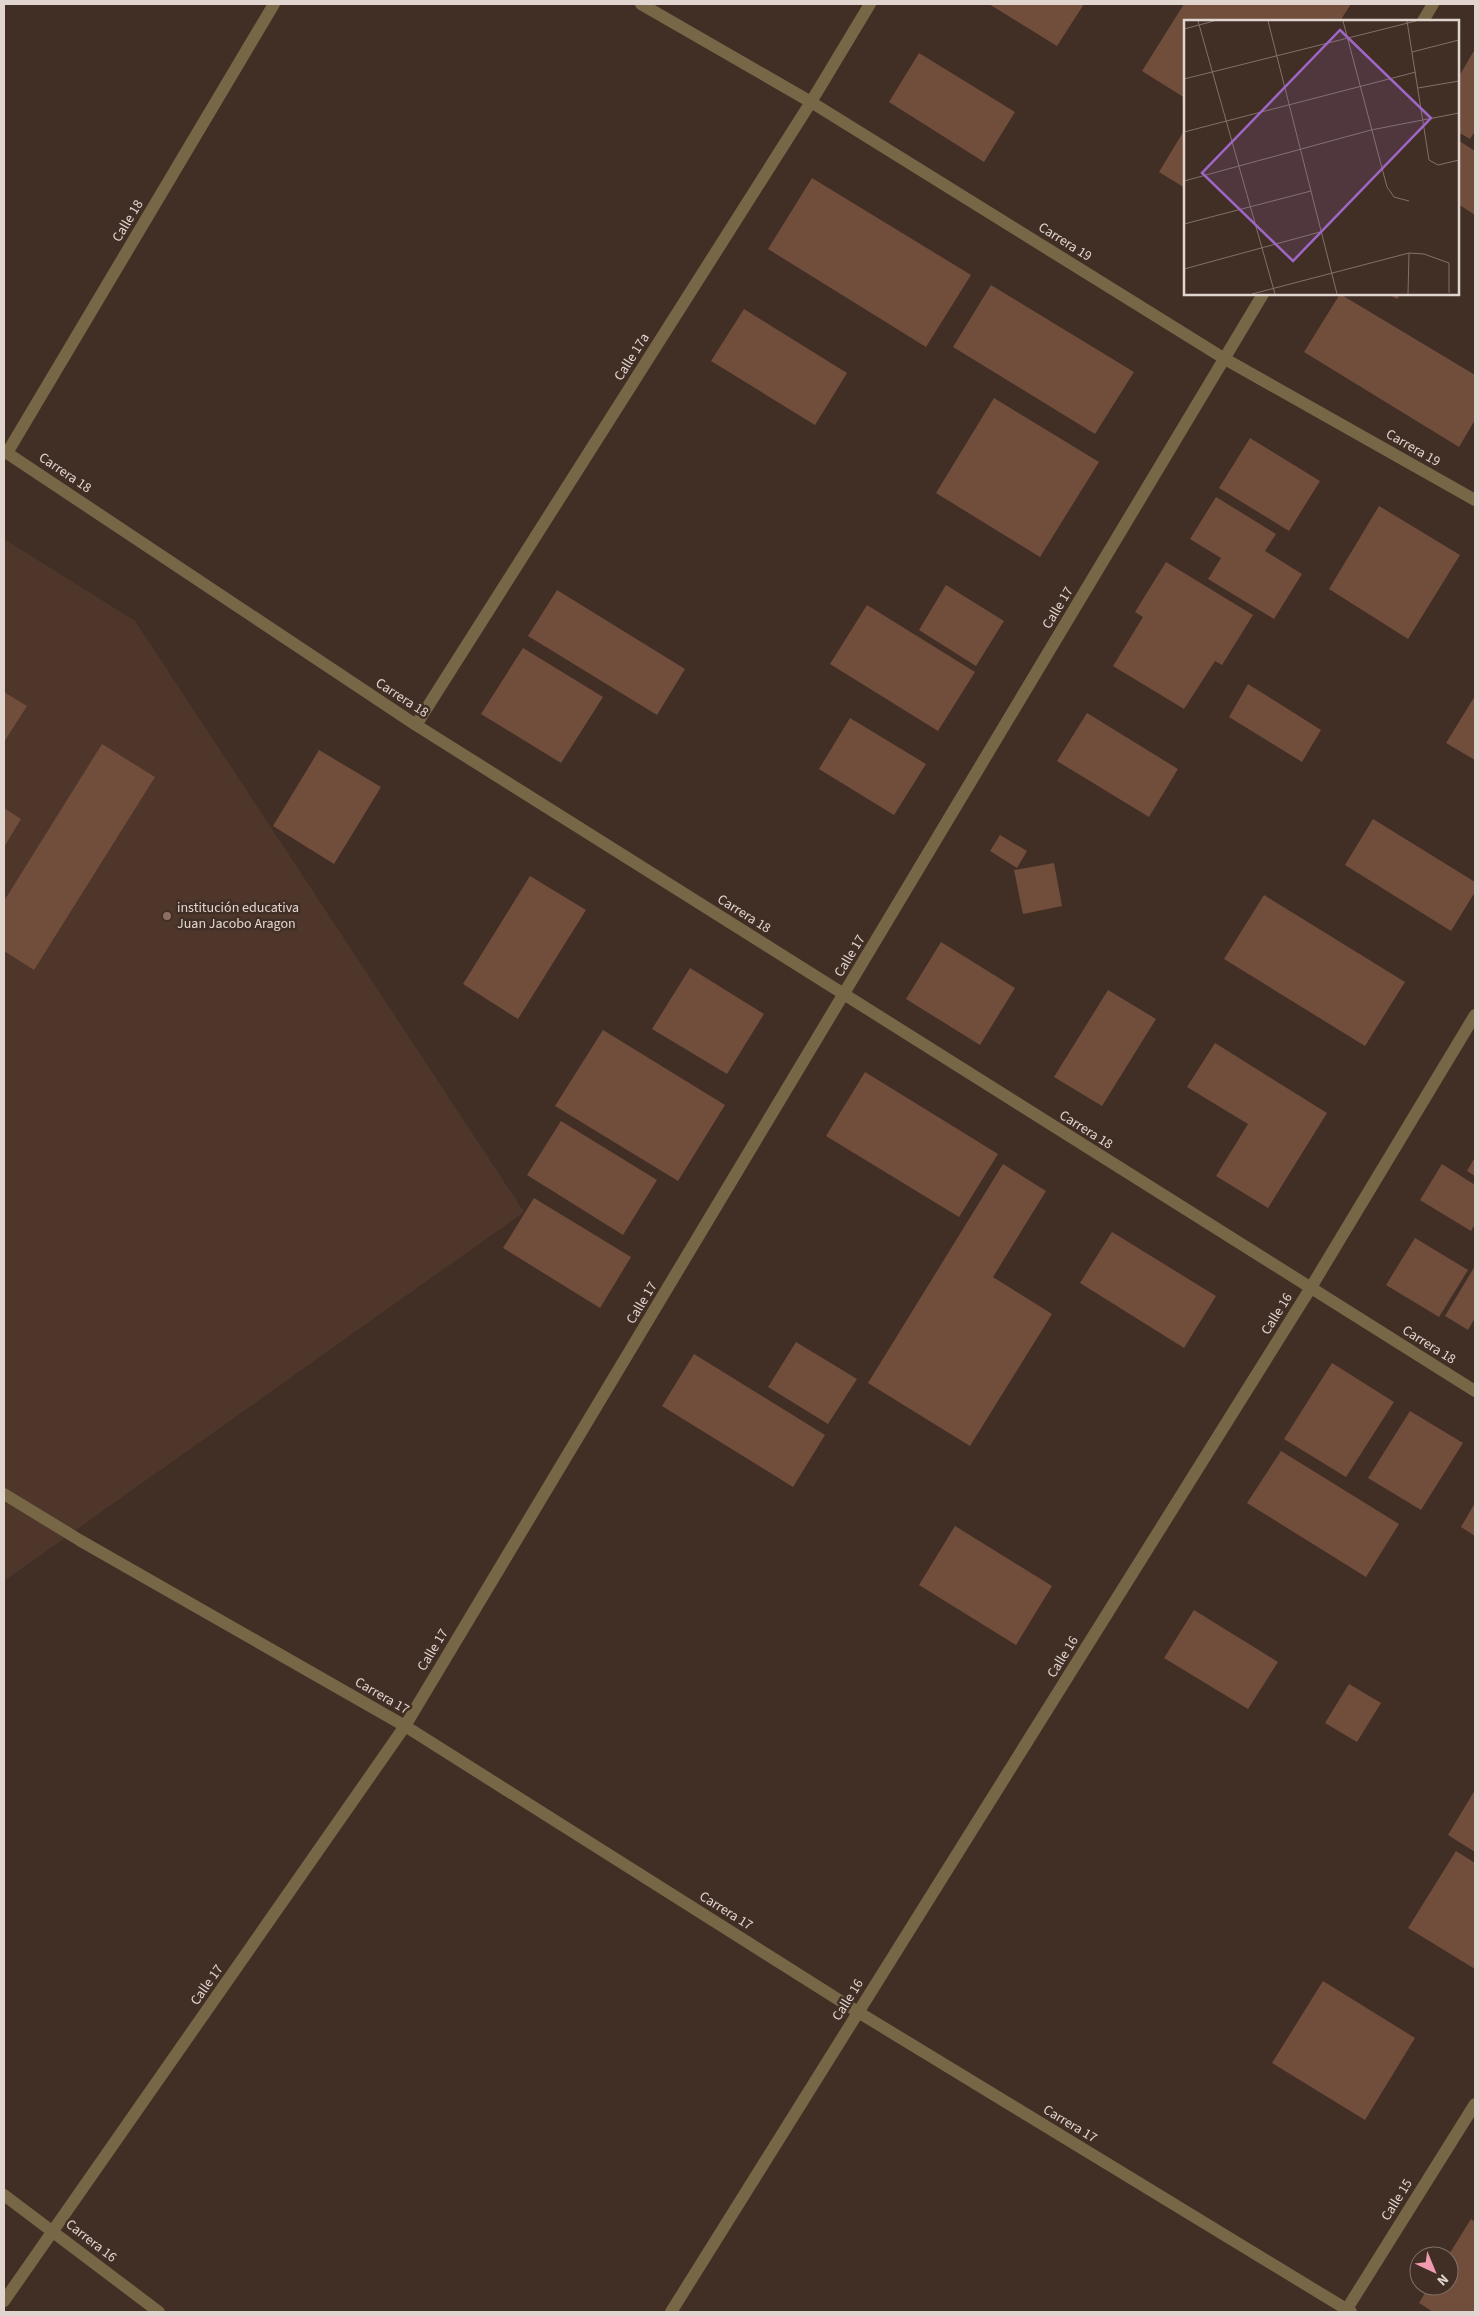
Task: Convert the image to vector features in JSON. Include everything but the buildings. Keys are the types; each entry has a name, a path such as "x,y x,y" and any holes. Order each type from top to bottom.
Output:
{"street":[{"name":"Calle 18","path":"6,452 274,4"},
{"name":"Carrera 19","path":"641,4 811,102 1225,359 1475,500"},
{"name":"Calle 17a","path":"416,725 811,102 870,4"},
{"path":"1424,20 1433,4"},
{"name":"Calle 17","path":"4,2301 405,1726 1262,295"},
{"name":"Carrera 18","path":"6,452 416,725 1475,1391"},
{"name":"Calle 16","path":"672,2312 1310,1289 1475,1015"},
{"name":"Carrera 17","path":"4,1494 81,1541 405,1726 858,2012 1348,2311"},
{"name":"Calle 15","path":"1348,2311 1475,2104"},
{"name":"Carrera 16","path":"4,2195 159,2312"}],"shaded area":[{"name":"institución educativa Juan Jacobo Aragon","path":"4,539 135,621 524,1212 4,1581"}],"place":[{"name":"institución educativa Juan Jacobo Aragon","path":"167,916"}]}
